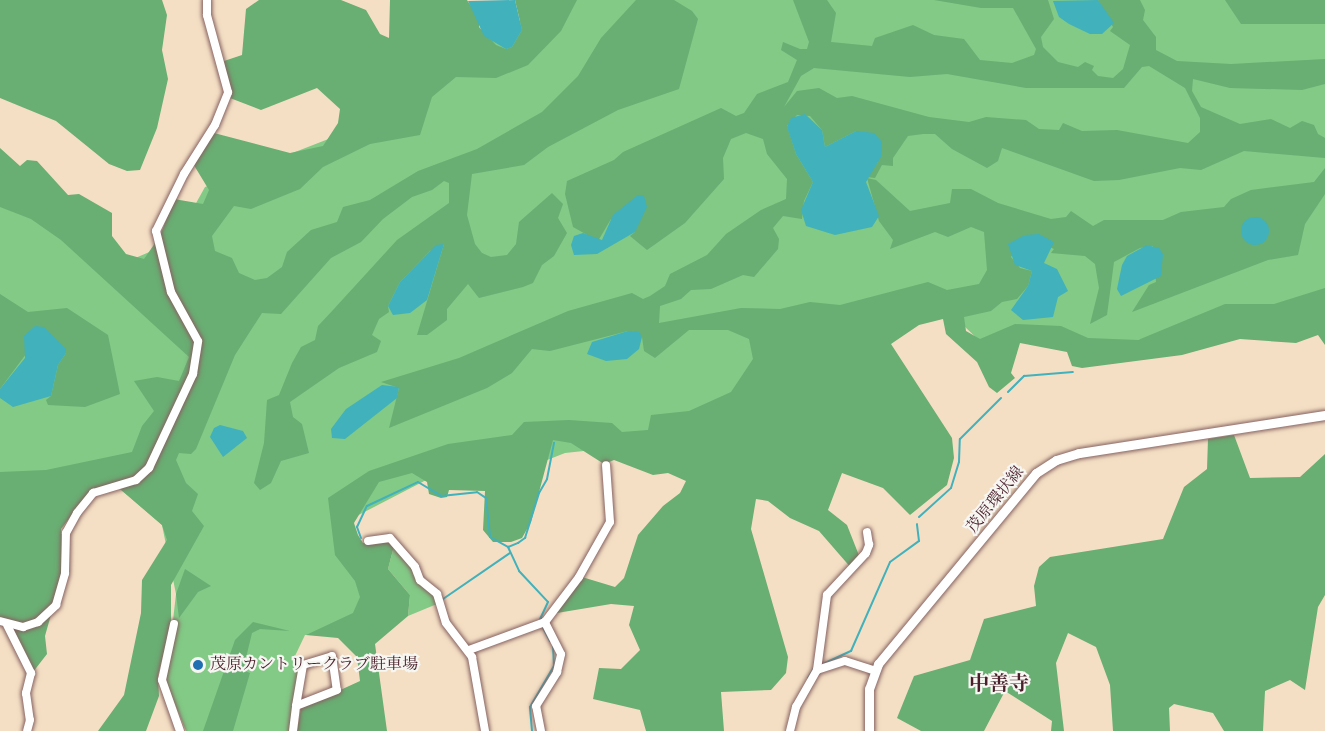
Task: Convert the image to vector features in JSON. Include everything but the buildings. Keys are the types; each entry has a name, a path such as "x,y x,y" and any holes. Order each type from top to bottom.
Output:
{"main road":[{"name":"茂原環状線","path":"869,731 867,702 875,671 1036,473 1056,460 1112,447 1325,415"}],"street":[{"path":"4,623 23,627 38,621 56,605 65,573 66,534 77,513 93,493 136,480 149,468 193,374 198,340 171,292 156,231 184,174 215,126 228,92 209,25 207,0"},
{"path":"469,650 545,622 579,577 610,522 606,465"},
{"path":"790,731 796,707 817,670 827,595 866,553 869,544 867,532"},
{"path":"368,541 390,538 415,567 420,580 437,594 446,623 469,650 485,731"},
{"path":"542,731 536,706 557,672 561,654 545,622"},
{"path":"4,623 31,674 26,693 30,720 27,731"},
{"path":"174,624 162,680 180,731"},
{"path":"293,731 296,706 303,665 332,656 337,690 296,706"},
{"path":"817,670 845,661 875,671"}],"green space":[{"path":"0,0 162,0 167,15 162,50 168,79 157,128 140,170 127,171 109,164 56,121 0,98"},
{"path":"259,0 341,0 366,10 380,34 389,38 390,0 467,0 480,20 479,27 496,45 506,49 512,47 522,30 515,0 577,0 561,31 528,65 496,78 456,77 432,97 420,135 370,144 323,167 300,189 251,209 234,206 212,236 215,251 232,258 239,273 255,280 267,278 282,267 287,252 311,230 337,222 343,207 370,200 418,171 477,149 542,112 578,76 601,38 636,0 674,0 692,11 698,19 679,89 618,110 548,147 524,165 472,174 467,215 475,244 482,253 491,257 507,255 516,244 519,222 552,193 563,204 558,218 567,233 554,256 542,265 533,283 523,287 479,298 468,284 447,309 447,320 427,335 417,335 444,244 430,251 400,282 388,306 389,312 379,319 372,335 381,341 377,352 339,368 290,402 293,417 302,424 309,453 281,461 271,483 260,490 254,483 264,443 267,400 279,395 301,347 315,340 318,326 397,240 449,203 449,183 444,181 432,190 412,197 383,219 361,242 331,258 281,314 262,313 235,355 196,449 191,454 179,453 176,460 186,483 198,494 192,511 204,526 171,585 171,623 158,676 159,696 146,731 98,731 124,695 141,613 142,580 167,540 162,525 120,489 92,489 61,529 63,572 45,636 47,654 33,672 0,618 0,472 46,470 132,452 142,426 154,411 134,381 157,377 179,381 189,357 61,240 31,219 0,207 0,148 20,166 27,160 37,161 68,195 79,194 112,213 112,236 126,254 144,259 160,236 174,199 203,204 209,190 192,162 214,133 290,153 323,146 338,123 340,109 317,88 261,110 230,98 224,61 242,55 246,9"},
{"path":"553,0 1325,0 1325,305 1138,340 1020,340 989,350 937,300 735,421 612,448 565,453 504,477 432,477 347,521 377,636 305,635 295,656 299,677 290,731 186,731 166,682 176,594 162,525 120,489 92,489 0,513 0,170 119,265 175,241 205,187 331,138"},
{"path":"793,0 827,0 836,13 831,42 872,46 875,38 913,25 934,35 964,39 980,60 1012,63 1034,55 1036,49 1013,8 981,8 934,0 1048,0 1054,19 1041,37 1043,47 1058,62 1078,67 1085,62 1094,66 1092,70 1098,76 1113,78 1123,69 1130,45 1110,31 1113,27 1098,0 1140,0 1145,10 1143,20 1156,37 1156,50 1177,61 1231,64 1325,59 1325,84 1302,90 1230,88 1193,79 1192,91 1201,107 1240,124 1271,119 1290,128 1302,121 1314,125 1318,134 1325,138 1325,158 1244,151 1201,170 1180,168 1119,180 1094,181 1002,148 998,161 987,168 952,149 935,134 923,134 908,136 893,158 893,166 882,165 875,178 867,177 878,162 856,131 825,147 822,130 810,116 797,115 787,126 796,154 813,182 804,201 802,219 783,216 773,228 779,239 778,249 754,277 743,275 711,289 691,290 681,299 660,306 659,323 741,308 780,309 810,302 840,305 928,282 947,290 979,284 987,270 984,232 971,227 948,237 935,232 890,249 893,240 879,221 867,178 876,180 910,211 950,203 952,189 971,189 998,203 1051,219 1066,217 1071,211 1093,226 1104,220 1163,220 1181,212 1224,207 1231,199 1251,190 1314,182 1325,168 1325,194 1305,224 1298,255 1268,260 1132,312 1149,285 1156,282 1153,246 1140,248 1114,262 1107,315 1090,324 1099,288 1095,264 1085,256 1051,253 1054,249 1025,235 1011,257 1020,268 1032,271 1028,286 1017,299 1002,302 991,311 964,317 966,331 980,339 1015,324 1061,326 1088,338 1138,340 1225,304 1274,304 1325,288 1325,345 1318,335 1296,343 1240,339 1182,355 1082,368 1072,366 1067,352 1020,343 1011,373 1015,378 997,393 989,387 977,362 946,334 943,319 919,325 891,344 952,438 954,458 947,485 910,515 883,488 842,473 828,510 847,525 860,558 852,569 819,531 790,518 768,501 756,499 751,529 788,657 786,673 771,690 721,692 724,731 646,731 640,710 593,699 599,668 621,669 640,650 629,625 634,606 611,604 551,614 582,577 615,587 624,578 638,535 663,506 680,493 686,481 668,473 653,475 614,460 604,464 571,443 553,440 531,522 522,538 511,542 493,542 483,530 485,491 449,490 447,497 441,498 429,494 427,482 412,473 379,482 354,523 363,543 390,540 394,546 388,569 410,595 408,616 375,644 387,731 297,731 301,708 360,681 357,657 338,638 306,635 353,613 360,597 355,581 335,555 328,498 369,471 448,444 512,435 524,422 569,420 612,423 622,432 648,430 651,415 689,411 731,392 753,359 749,339 728,330 689,330 655,358 644,351 642,337 628,331 550,351 532,349 512,373 487,388 389,428 399,388 381,382 459,358 568,311 632,293 643,299 650,296 665,286 670,274 707,255 726,234 761,210 786,199 787,179 767,154 763,139 746,133 731,139 723,158 724,179 685,223 647,250 630,236 635,232 611,219 598,241 573,227 565,194 567,181 614,160 623,152 721,108 736,116 744,113 757,94 788,82 797,60 781,50 783,42 800,49 807,49 809,42","holes":["1149,66 1185,88 1200,118 1200,132 1188,143 1117,130 1082,131 1063,123 1059,130 1039,129 1026,120 986,117 969,122 929,117 852,96 837,98 819,88 797,91 784,107 801,76 814,68 910,77 947,74 1026,88 1124,88 1142,67"]},
{"path":"1225,0 1325,0 1325,24 1241,24"},
{"path":"0,294 28,312 67,308 108,335 120,394 85,407 48,405 46,400 51,396 58,365 66,353 61,345 26,354 0,389"},
{"path":"1234,435 1250,478 1300,477 1325,454 1325,595 1318,607 1305,690 1290,680 1265,691 1263,731 1224,731 1213,713 1174,704 1169,708 1170,731 1113,731 1110,685 1096,647 1068,633 1056,663 1064,731 1051,731 1052,721 1005,691 984,731 921,731 897,718 914,676 970,660 984,619 1036,606 1034,586 1039,567 1050,557 1163,539 1184,487 1207,469 1208,439"},
{"path":"394,546 433,589 437,604 408,616 410,595 388,569"},
{"path":"185,569 211,586 198,592 179,618 176,594"},
{"path":"253,622 290,631 260,629 252,633 243,670 250,673 233,731 203,731 235,640"}],"water":[{"path":"515,0 522,30 512,47 506,49 484,36 468,1"},
{"path":"1098,0 1114,23 1102,34 1090,34 1069,24 1059,17 1053,1"},
{"path":"805,114 822,130 825,147 856,131 874,133 882,142 881,157 866,182 879,216 872,227 835,235 806,226 801,210 813,182 796,154 787,127 791,118"},
{"path":"638,195 644,196 647,207 635,232 597,254 574,255 571,245 574,236 583,233 602,240 613,215"},
{"path":"1255,217 1265,221 1269,231 1265,241 1255,245 1245,241 1241,231 1245,221"},
{"path":"1039,234 1054,242 1044,263 1057,269 1068,291 1058,297 1053,317 1023,320 1011,310 1028,286 1032,271 1015,265 1008,244 1025,235"},
{"path":"444,244 427,300 410,313 393,315 388,306 400,282 436,245"},
{"path":"1147,245 1159,248 1163,254 1161,276 1121,296 1117,289 1122,265 1127,256"},
{"path":"35,326 44,327 66,349 66,353 58,365 51,396 13,407 0,398 0,389 25,358 24,336"},
{"path":"628,331 639,332 642,337 639,349 627,359 606,361 587,354 592,342"},
{"path":"382,385 399,387 397,398 345,439 332,438 331,429 346,409"},
{"path":"220,425 243,431 247,438 223,457 210,437 214,428"}],"waterway":[{"path":"1008,392 1024,376 1073,372"},
{"path":"919,517 951,488 959,462 960,439 1001,398"},
{"path":"361,538 357,527 367,506 418,482 441,496 477,492 486,498 490,537 508,547 518,543 525,538 539,493 547,479 554,443"},
{"path":"825,663 851,651 890,562 919,541 917,524"},
{"path":"508,547 519,571 548,602 540,619"},
{"path":"443,599 510,553"},
{"path":"543,628 550,641"},
{"path":"532,731 530,707 554,666 553,646"},
{"path":"808,678 814,668"}],"place":[{"name":"茂原カントリークラブ駐車場","path":"198,665"}],"district":[{"name":"中善寺","path":"999,685"}]}
